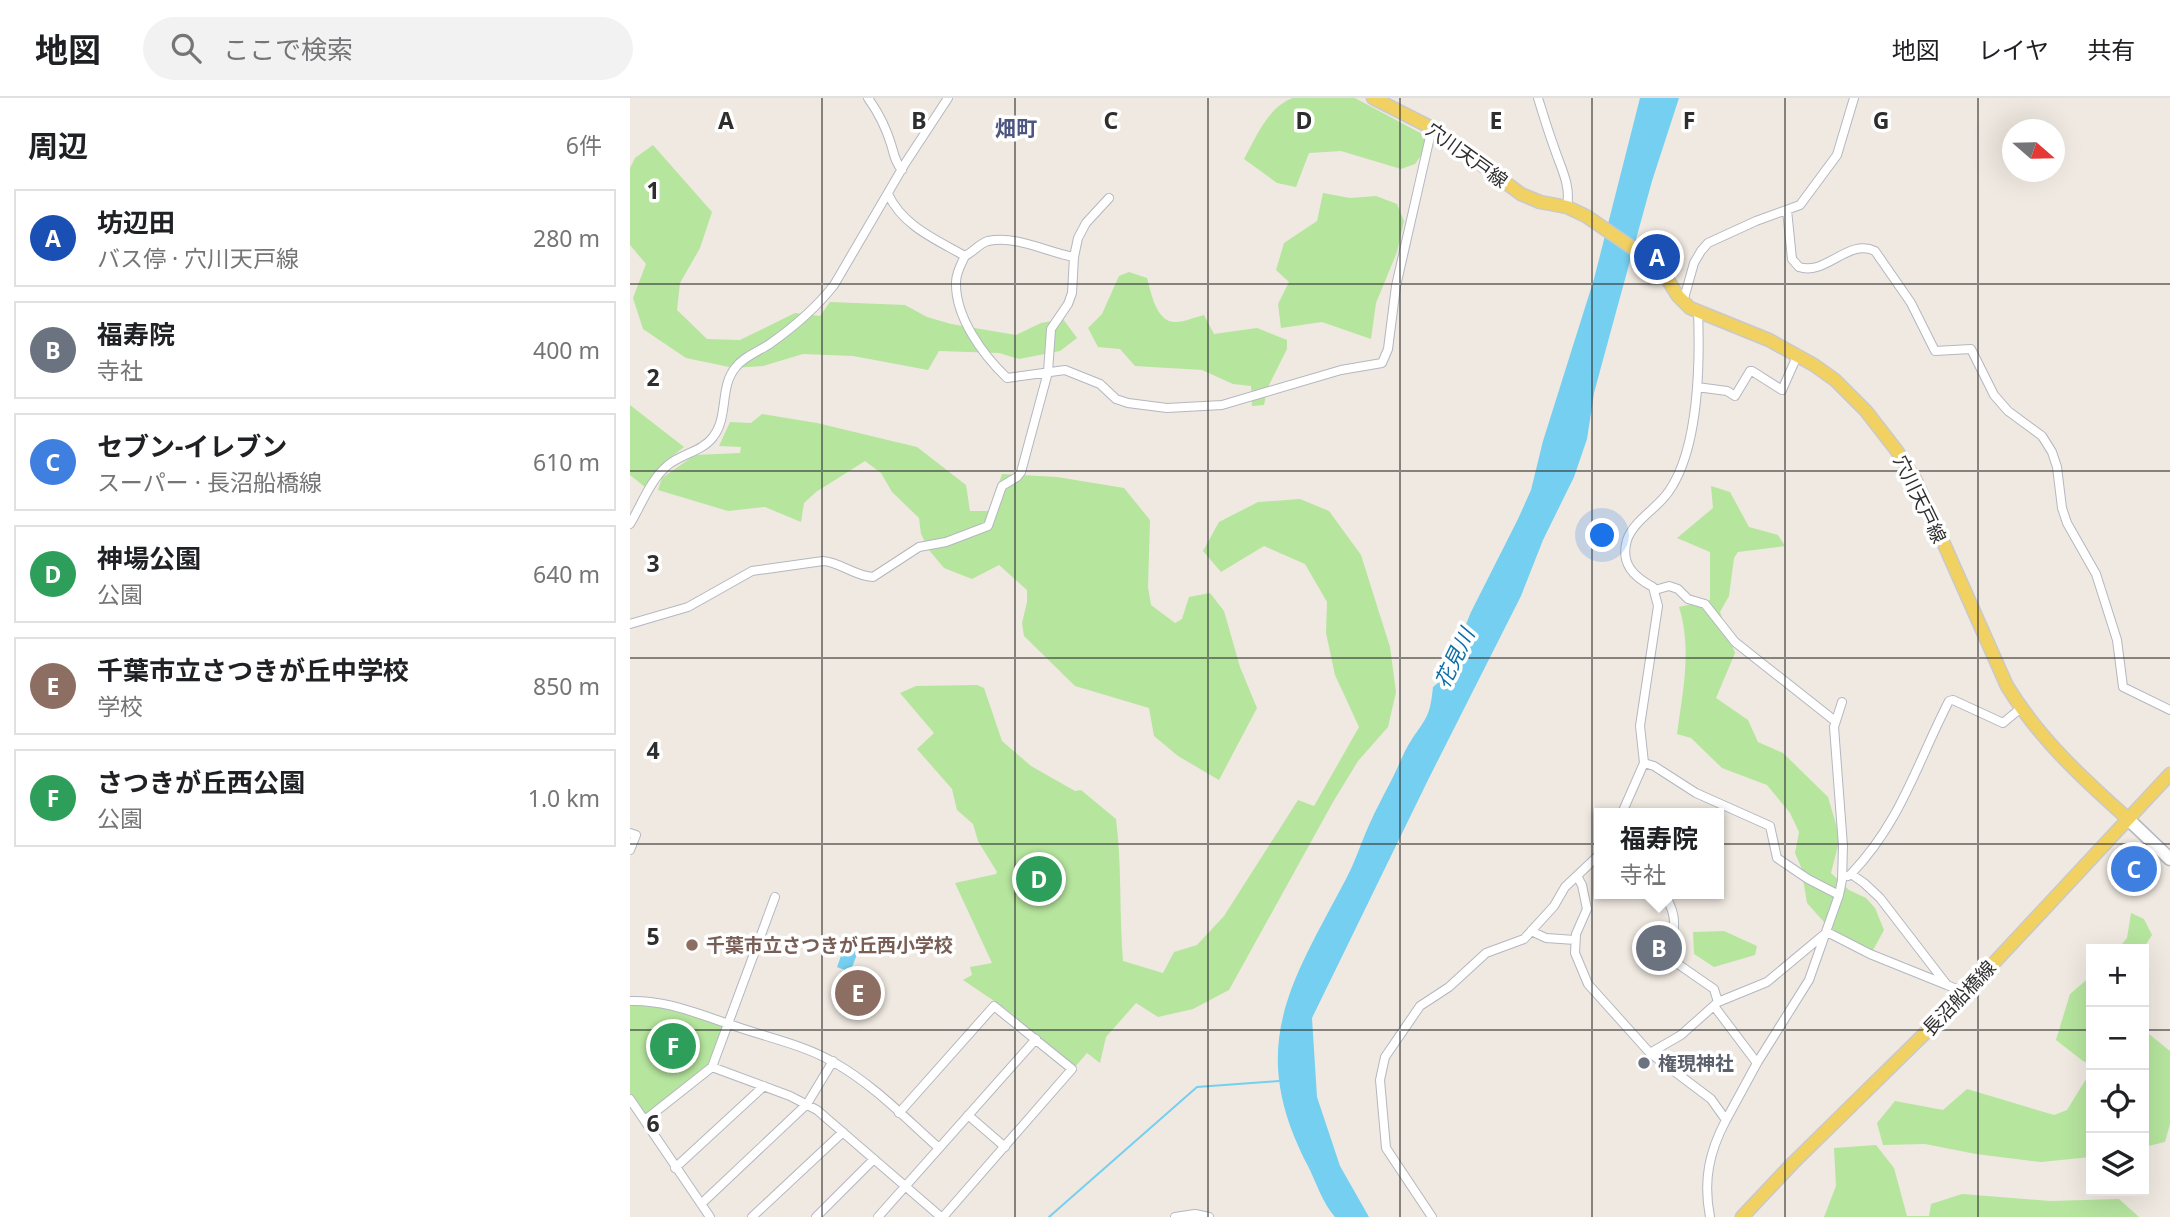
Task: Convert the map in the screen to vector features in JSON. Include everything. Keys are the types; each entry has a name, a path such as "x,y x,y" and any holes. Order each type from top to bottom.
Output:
{"main road":[{"name":"穴川天戸線","path":"1373,98 1432,128 1521,194 1540,202 1567,207 1599,225 1665,273 1683,302 1698,312 1763,337 1798,354 1835,380 1879,426 1905,462 1922,494 2007,686 2021,708 2051,747 2127,818"},
{"name":"長沼船橋線","path":"1742,1217 1793,1163 1966,993 2170,774"}],"street":[{"path":"868,98 880,118 895,162 902,170"},
{"path":"630,524 655,480 666,467 712,439 722,418 730,376 737,365 793,327 835,285 902,170 948,98"},
{"path":"1538,98 1566,176 1569,193 1567,207"},
{"path":"1683,302 1694,263 1708,243 1800,205 1837,155 1854,98"},
{"path":"1074,257 1027,243 1001,240 983,242 965,256 956,281 958,304 994,365 1007,378 1065,370 1100,384 1116,399 1167,408 1222,405 1341,370 1382,363 1388,349 1396,286 1432,128"},
{"path":"888,194 894,208 909,223 965,256"},
{"path":"630,624 688,607 752,571 822,561 873,577 919,547 946,542 988,526 1002,486 1021,472 1048,372 1051,329 1072,293 1078,238 1086,223 1109,198"},
{"path":"1787,210 1792,259 1799,267 1807,270 1815,268 1859,247 1875,251 1911,303 1935,351 1971,349 1994,395 2008,411 2042,436 2057,467 2062,508 2067,523 2096,574 2117,640 2123,687 2132,694 2170,710"},
{"path":"1624,808 1644,763 1640,726 1658,606 1655,590 1628,568 1627,540 1634,528 1670,491 1690,439 1698,387 1698,312"},
{"path":"1698,387 1727,391 1735,396 1749,371 1752,371 1782,390 1798,354"},
{"path":"1655,590 1669,586 1678,589 1688,599 1705,604 1735,642 1835,722"},
{"path":"1842,880 1870,853 1891,824 1949,701 1953,700 2003,723 2021,708"},
{"path":"1710,1217 1706,1175 1726,1120 1757,1063 1809,980 1839,895 1843,846 1835,762 1835,722 1842,702"},
{"path":"1644,763 1654,766 1718,804 1770,826 1777,858 1808,879 1839,895"},
{"path":"2127,818 2170,859"},
{"path":"630,832 636,835 630,850"},
{"path":"1432,1217 1386,1148 1380,1080 1382,1066 1420,1006 1448,987 1486,953 1517,943 1554,906 1565,887 1594,860"},
{"path":"1851,874 1880,898 1947,985"},
{"path":"1577,876 1582,885 1587,909 1575,940 1575,953 1588,984 1650,1053 1711,1099 1726,1120"},
{"path":"645,1120 712,1067 775,897"},
{"path":"1667,899 1675,914 1671,947 1675,961 1714,989 1716,1004 1757,1063"},
{"path":"1531,931 1546,938 1575,940"},
{"path":"1827,932 1870,954 1966,993"},
{"path":"1650,1053 1681,1035 1716,1004 1767,982 1827,932"},
{"path":"630,1001 674,1005 833,1061 861,1079 939,1148"},
{"path":"712,1067 807,1104 844,1132 942,1217 1072,1069 995,1006 899,1113"},
{"path":"878,1217 1036,1039"},
{"path":"701,1204 807,1104 833,1061"},
{"path":"675,1168 764,1086"},
{"path":"630,1100 710,1217"},
{"path":"968,1115 1005,1147"},
{"path":"752,1217 844,1132"},
{"path":"821,1215 874,1159"},
{"path":"1175,1217 1195,1214 1209,1217"}],"green space":[{"path":"1293,98 1355,98 1424,135 1427,147 1415,164 1401,169 1341,151 1309,153 1296,187 1277,183 1244,159 1270,115 1284,102"},
{"path":"653,145 712,212 700,248 680,283 677,310 707,339 740,340 795,313 820,316 830,302 905,305 927,317 951,324 1016,335 1041,323 1063,319 1077,338 1060,351 1019,359 999,353 939,351 928,370 853,356 803,354 763,366 734,368 686,358 643,329 633,298 646,264 630,245 630,168 635,158"},
{"path":"1323,193 1350,198 1376,196 1397,204 1404,221 1397,252 1376,303 1371,339 1322,322 1281,328 1278,304 1289,282 1276,270 1284,243 1317,221"},
{"path":"1129,272 1147,278 1159,312 1169,321 1183,321 1204,315 1214,334 1257,328 1287,340 1287,349 1267,389 1264,405 1252,406 1251,386 1233,384 1202,370 1135,366 1120,349 1098,347 1088,328 1102,314 1119,276"},
{"path":"630,405 684,447 666,461 645,487 630,475"},
{"path":"762,414 817,423 917,447 966,485 970,511 989,511 1002,474 1057,477 1124,488 1150,520 1148,587 1151,605 1175,623 1182,619 1189,597 1210,593 1224,611 1240,667 1257,708 1219,780 1178,756 1154,736 1149,708 1075,686 1024,636 1022,623 1027,590 999,565 972,579 944,568 929,550 921,534 919,518 892,492 881,473 865,461 816,492 804,503 801,522 765,507 728,511 658,490 662,478 695,455 740,453 741,447 719,446 730,422 751,423"},
{"path":"1711,486 1730,492 1749,527 1778,535 1785,546 1738,552 1734,558 1729,596 1720,612 1735,653 1716,698 1748,720 1758,742 1783,753 1828,797 1840,838 1831,873 1849,890 1866,898 1875,908 1884,930 1872,952 1832,931 1807,903 1801,867 1795,853 1799,832 1790,813 1767,785 1722,768 1691,738 1677,734 1686,654 1679,607 1710,600 1710,552 1677,538 1713,508"},
{"path":"1300,499 1329,511 1361,555 1390,647 1396,692 1388,727 1358,761 1333,802 1229,990 1193,1009 1158,1017 1136,1003 1106,1037 1100,1063 1087,1053 1074,1068 1006,1009 963,980 972,975 970,967 992,963 955,883 997,872 978,841 973,824 957,810 952,789 917,749 934,733 900,693 916,686 977,685 984,688 1002,741 1031,766 1075,791 1081,790 1116,819 1123,961 1163,973 1174,952 1197,945 1224,916 1298,800 1314,806 1359,727 1335,675 1326,633 1327,602 1305,564 1264,546 1221,572 1203,551 1219,522 1258,502"},
{"path":"2131,913 2144,919 2152,935 2146,944 2122,944 2127,938"},
{"path":"1724,931 1757,946 1755,955 1714,967 1694,954 1693,932"},
{"path":"2086,980 2086,1062 2056,1040 2070,994"},
{"path":"630,1004 669,1008 723,1025 724,1028 710,1064 647,1114 643,1113 630,1094"},
{"path":"2149,1034 2170,1051 2170,1124 2165,1142 2149,1146"},
{"path":"2086,1079 2086,1158 2041,1162 1925,1144 1883,1145 1877,1123 1895,1101 1943,1110 1967,1089 2054,1115 2067,1110"},
{"path":"1876,1145 1894,1168 1907,1216 1929,1216 1931,1204 1962,1194 2050,1201 2119,1199 2139,1217 1824,1217 1836,1186 1834,1148"}],"water":[{"name":"花見川","path":"1640,98 1679,98 1652,181 1594,393 1587,439 1574,477 1543,540 1521,596 1312,1018 1317,1097 1340,1166 1369,1217 1335,1217 1323,1199 1290,1124 1280,1086 1278,1051 1283,1018 1293,985 1308,952 1349,873 1404,753 1427,716 1433,687 1444,678 1471,612 1531,490 1543,441 1594,279"},
{"path":"846,942 860,947 850,972 837,967"}],"waterway":[{"path":"1049,1217 1197,1087 1279,1081"}],"place":[{"name":"坊辺田","path":"1657,257"},
{"name":"セブン-イレブン","path":"2134,869"},
{"name":"神場公園","path":"1039,879"},
{"name":"千葉市立さつきが丘西小学校","path":"692,945"},
{"name":"福寿院","path":"1659,948"},
{"name":"千葉市立さつきが丘中学校","path":"858,993"},
{"name":"さつきが丘西公園","path":"673,1046"},
{"name":"権現神社","path":"1644,1063"}],"district":[{"name":"畑町","path":"1016,128"}]}
